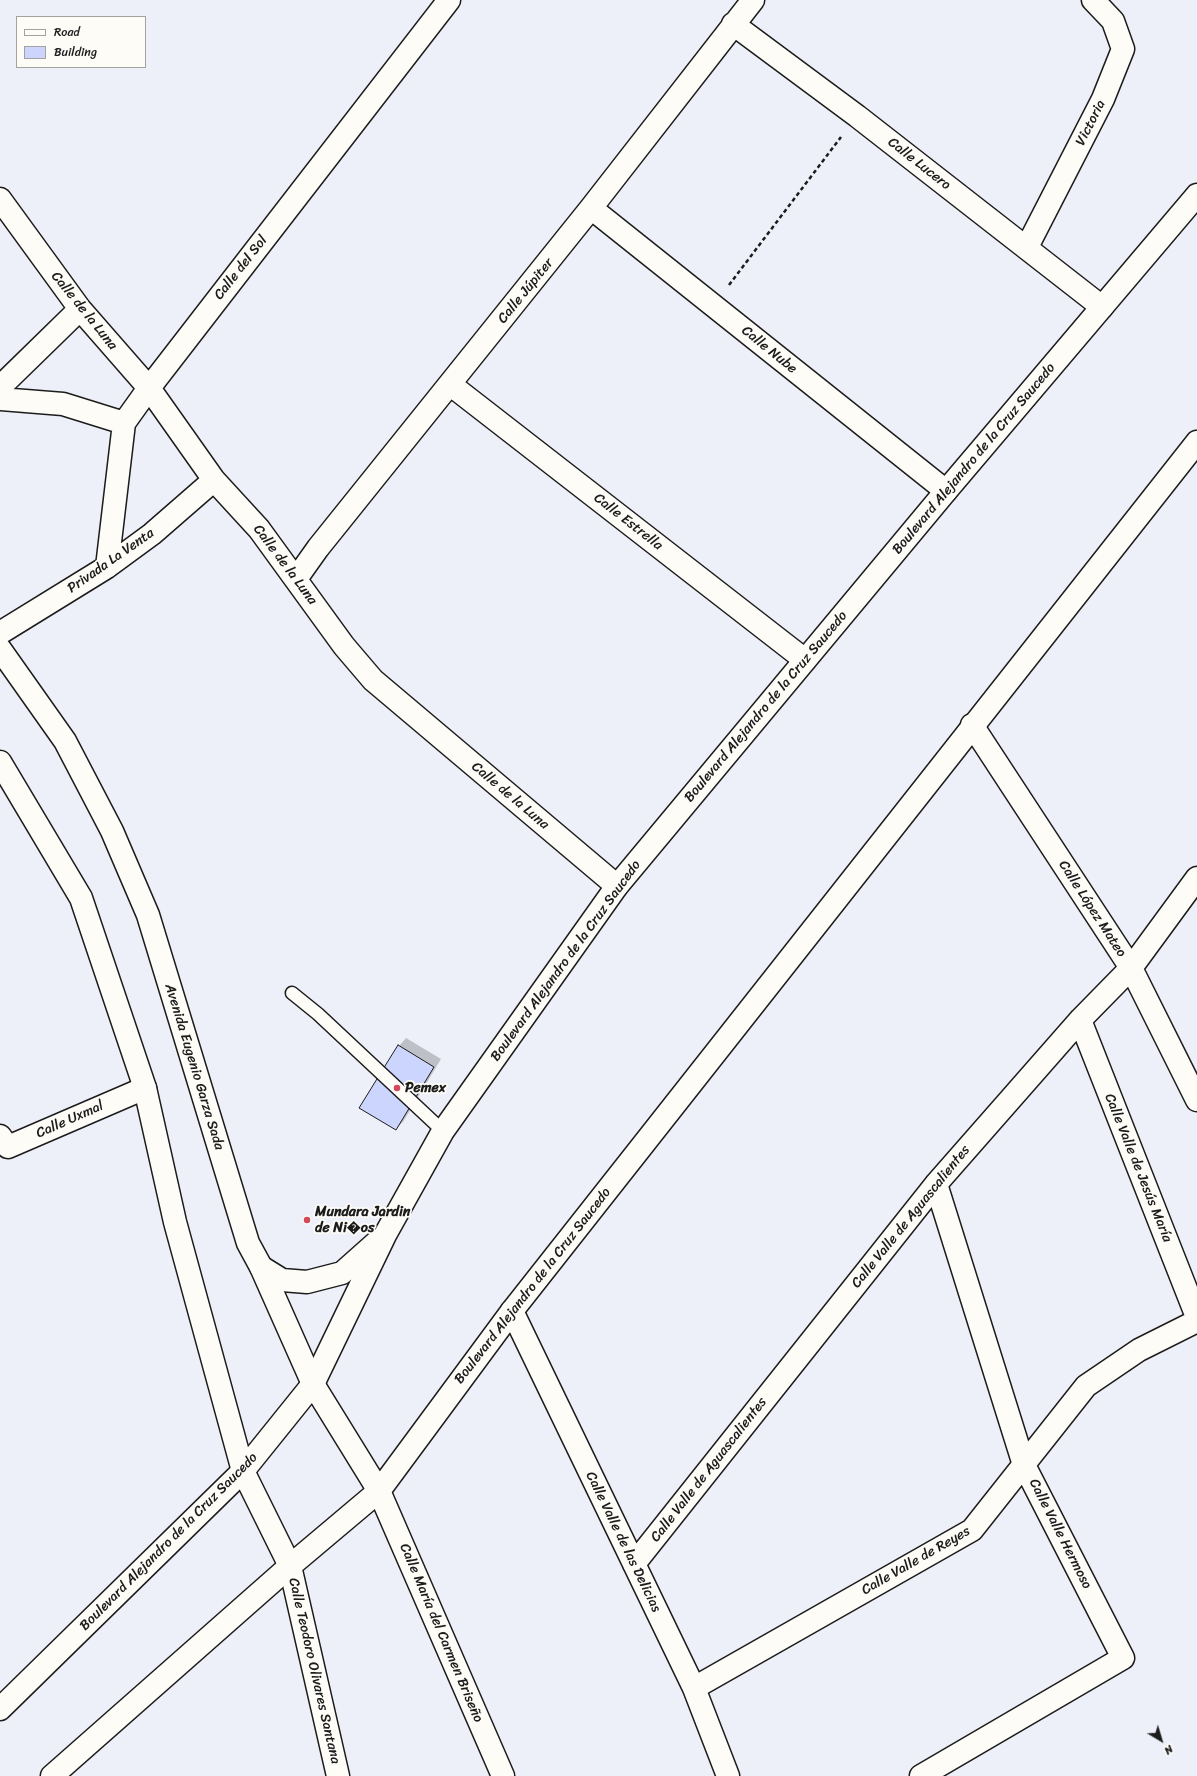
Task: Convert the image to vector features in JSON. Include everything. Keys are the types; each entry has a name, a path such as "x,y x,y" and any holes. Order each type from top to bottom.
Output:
{"main road":[{"name":"Calle del Sol","path":"107,567 124,423 149,388 449,0"},
{"name":"Calle Júpiter","path":"296,579 318,548 591,208 753,0"},
{"name":"Victoria","path":"1026,247 1103,99 1123,49 1113,21 1092,0"},
{"name":"Calle Lucero","path":"733,24 857,116 1102,307"},
{"name":"Boulevard Alejandro de la Cruz Saucedo","path":"0,1709 243,1471 313,1384 385,1235 443,1131 617,886 946,491 1197,195"},
{"name":"Calle de la Luna","path":"0,199 80,309 149,388 214,480 259,529 344,646 373,680 617,886"},
{"name":"Calle Nube","path":"591,208 946,491"},
{"path":"0,387 80,309"},
{"name":"Calle Estrella","path":"450,385 805,660"},
{"path":"0,399 64,404 124,423"},
{"name":"Boulevard Alejandro de la Cruz Saucedo","path":"57,1774 290,1566 379,1491 512,1310 972,725 1197,442"},
{"name":"Privada La Venta","path":"0,633 107,567 152,534 214,480"},
{"name":"Avenida Eugenio Garza Sada","path":"0,649 65,741 112,831 148,915 248,1243 261,1267 313,1384 379,1491"},
{"name":"Calle López Mateo","path":"972,725 1131,968 1197,1100"},
{"path":"0,762 80,898 145,1088 174,1222 243,1471 290,1566"},
{"name":"Calle Valle de Aguascalientes","path":"634,1564 936,1184 1080,1020 1131,968 1197,878"},
{"name":"Calle Valle de Jesús María","path":"1080,1020 1197,1317"},
{"name":"Calle Uxmal","path":"0,1136 8,1147 145,1088"},
{"name":"Calle Valle Hermoso","path":"921,1776 1123,1658 1024,1465 936,1184"},
{"path":"261,1267 282,1280 307,1282 342,1273 385,1235"},
{"name":"Calle Valle de las Delicias","path":"512,1310 694,1688 728,1776"},
{"name":"Calle Valle de Reyes","path":"694,1688 972,1530 1086,1386 1139,1350 1197,1321"},
{"name":"Calle María del Carmen Briseño","path":"379,1491 503,1776"},
{"name":"Calle Teodoro Olivares Santana","path":"290,1566 338,1776"}],"lane":[{"path":"292,993 318,1014 443,1131"}],"path":[{"path":"713,305 857,116"}],"building":[{"name":"Pemex","path":"398,1045 434,1067 396,1130 359,1108"}],"place":[{"name":"Pemex","path":"397,1088"},
{"name":"Mundara Jardin de Ni�os","path":"307,1220"}]}
